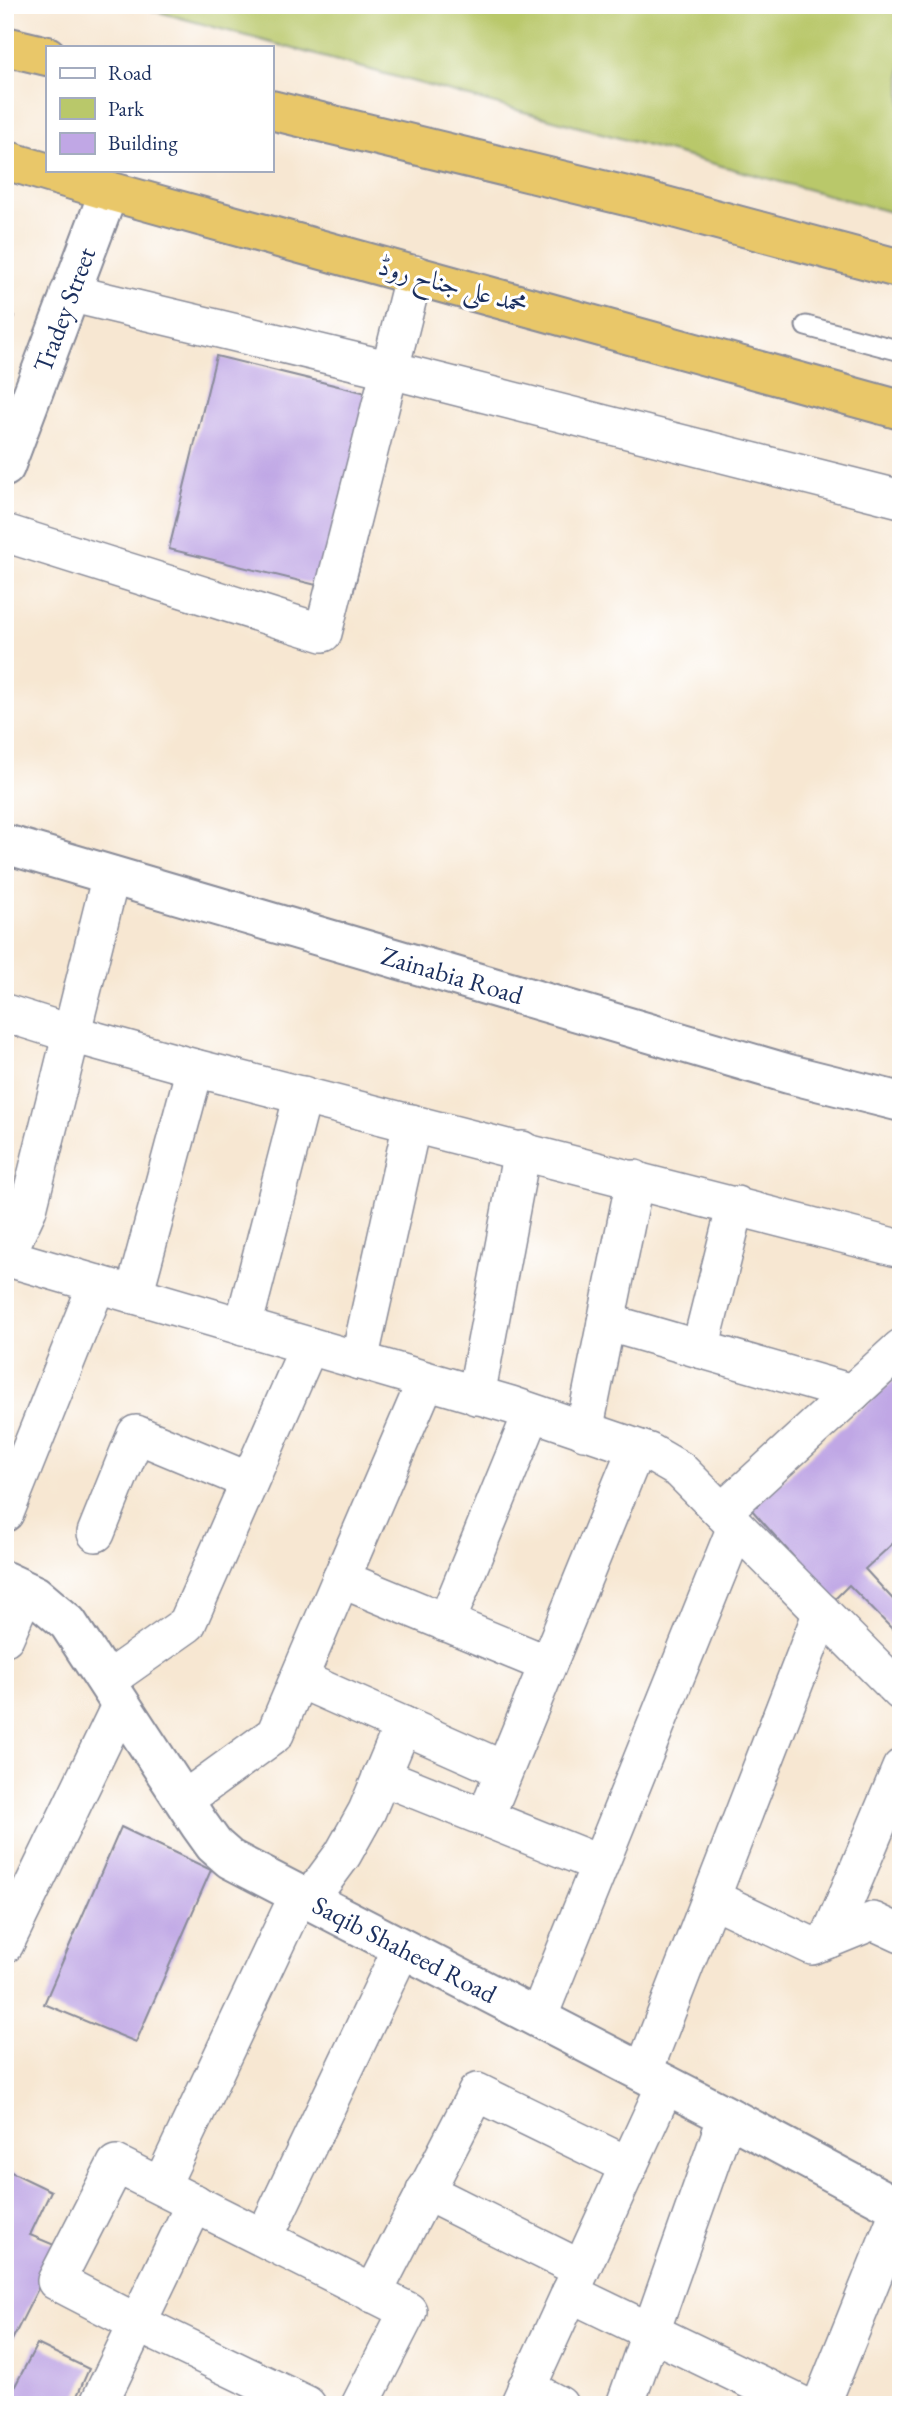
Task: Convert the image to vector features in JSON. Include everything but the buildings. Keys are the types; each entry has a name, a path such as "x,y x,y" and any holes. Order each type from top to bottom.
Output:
{"highway":[{"path":"5,46 46,56"},
{"path":"273,110 647,201 901,269"},
{"name":"محمد علی جناح روڈ","path":"5,160 901,410"}],"street":[{"name":"Tradey Street","path":"5,467 109,191"},
{"path":"5,533 323,633 414,274"},
{"path":"69,293 391,370 901,499"},
{"name":"Zainabia Road","path":"5,844 789,1074 901,1102"},
{"path":"111,875 29,1209 5,1258 533,1413 649,1452 680,1470 901,1692"},
{"path":"5,1013 195,1068 901,1249"},
{"path":"134,1295 195,1068"},
{"path":"243,1327 303,1095"},
{"path":"359,1361 412,1123"},
{"path":"476,1396 522,1150"},
{"path":"584,1431 635,1179"},
{"path":"700,1349 736,1205"},
{"path":"5,1513 97,1284"},
{"path":"606,1322 852,1393"},
{"path":"5,1944 114,1692 187,1623 309,1346"},
{"path":"538,2018 600,1864 729,1520 852,1393 901,1348"},
{"path":"184,1800 275,1734 425,1381"},
{"path":"446,1623 533,1413"},
{"path":"96,1533 136,1434 250,1481"},
{"path":"485,1818 636,1449"},
{"path":"341,1579 547,1664"},
{"path":"5,1637 15,1586"},
{"name":"Saqib Shaheed Road","path":"15,1586 35,1595 68,1623 214,1845 230,1859 727,2116 900,2209"},
{"path":"559,2405 522,2396 629,2166 711,1898 822,1612"},
{"path":"299,1679 504,1770"},
{"path":"161,2186 304,1897 349,1843 368,1811 403,1725"},
{"path":"829,1939 901,1768"},
{"path":"382,1776 600,1864"},
{"path":"711,1898 812,1946 873,1921 901,1934"},
{"path":"264,2238 402,1948"},
{"path":"373,2294 477,2092 629,2166"},
{"path":"625,2405 727,2116"},
{"path":"307,2405 258,2394 137,2323 56,2281 116,2164 408,2311 360,2405"},
{"path":"425,2191 576,2281 650,2332 802,2405"},
{"path":"98,2405 195,2203"},
{"path":"821,2405 900,2209"}],"lane":[{"path":"806,326 901,351"}],"green space":[{"path":"133,5 901,5 901,215"}]}
